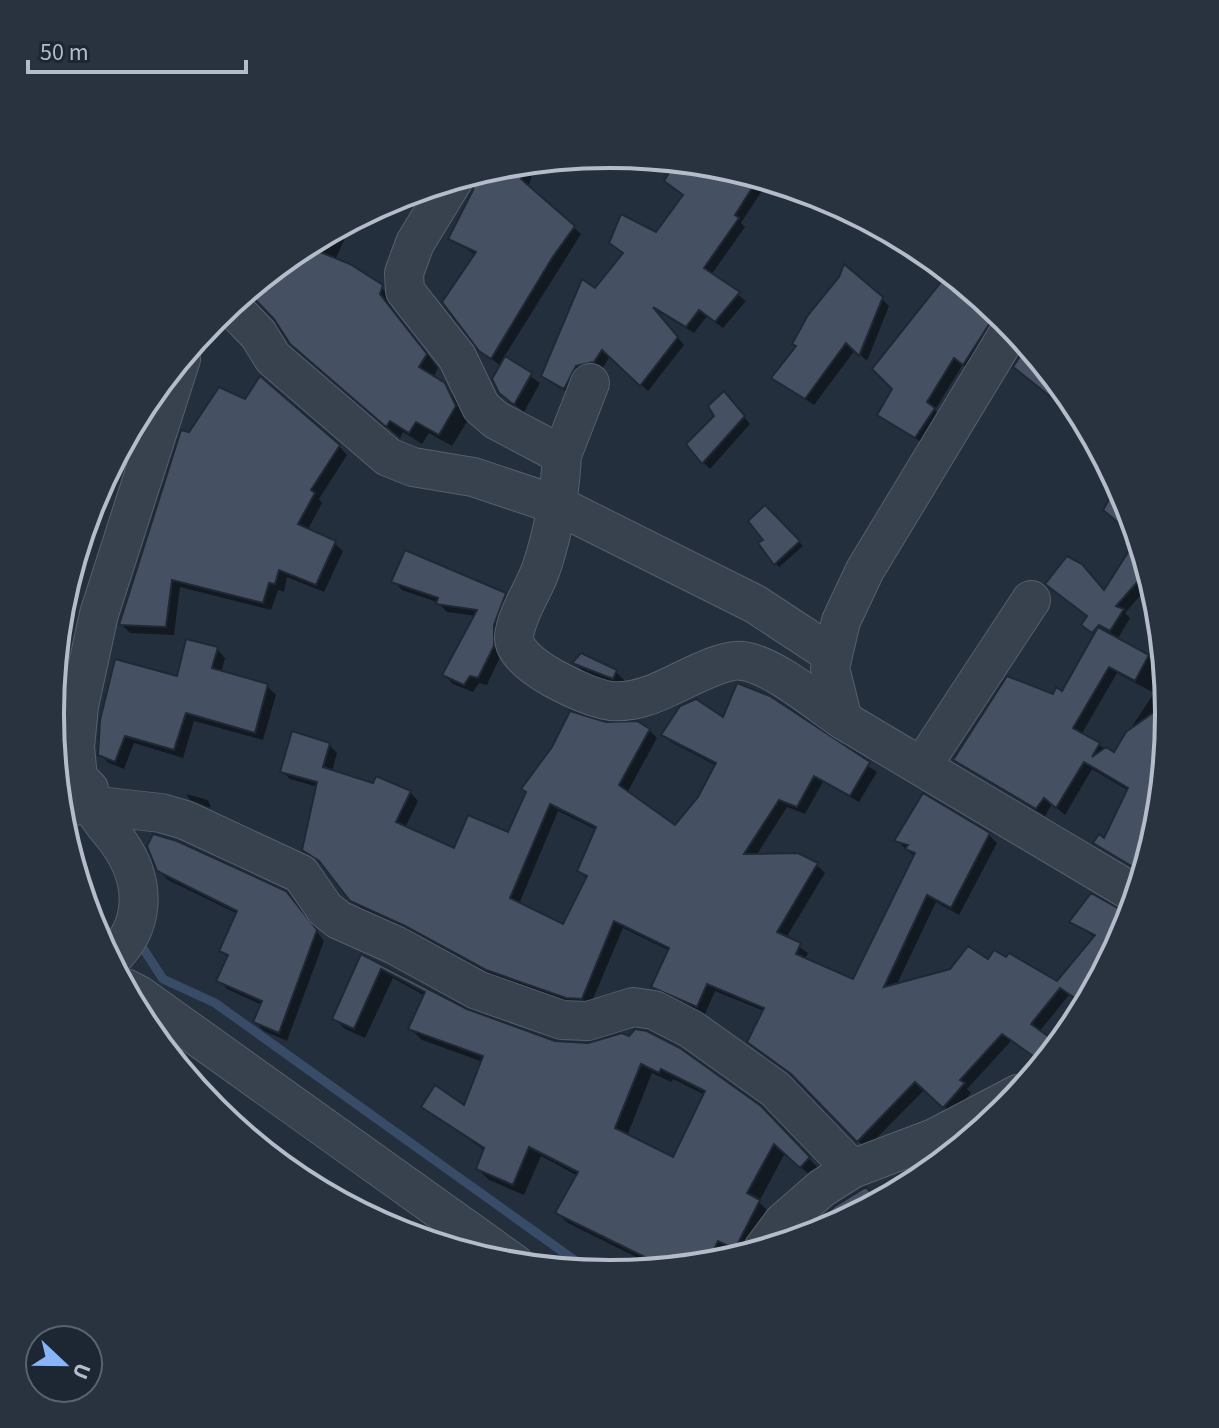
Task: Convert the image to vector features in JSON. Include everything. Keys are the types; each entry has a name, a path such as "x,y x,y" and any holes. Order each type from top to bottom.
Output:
{"street":[{"path":"445,194 411,252 404,273 405,291 457,357 481,407 496,420 562,455"},
{"path":"239,314 258,334 273,358 388,457 413,467 473,477 557,505 755,604 831,654"},
{"path":"843,720 831,678 831,654 865,570 1005,338"},
{"path":"590,383 562,455 557,505 541,569 514,634 517,650 529,663 574,688 613,701 643,697 726,663 744,661 780,679 843,720 1126,888"},
{"path":"77,806 89,789 78,778 75,747 79,706 99,614 171,390"},
{"path":"922,766 1031,600"},
{"path":"77,806 121,846 138,880 125,941"},
{"path":"77,806 172,815 290,869 305,878 333,916 477,990 571,1021 588,1021 633,1007 654,1010 691,1029 775,1089 852,1169"},
{"path":"145,999 490,1246"},
{"path":"774,1234 783,1222 822,1188 852,1169 934,1138 980,1114"}],"building":[{"path":"669,172 752,187 735,215 739,218 704,268 740,292 715,322 699,310 686,327 653,307 678,337 640,386 602,350 594,362 576,366 564,389 541,376 582,279 595,288 623,253 609,243 621,214 656,232 683,195 664,181"},
{"path":"522,176 521,179 575,226 491,359 479,351 442,302 476,252 448,239 474,186"},
{"path":"320,252 350,264 383,285 380,294 427,354 419,367 445,383 456,406 439,435 416,422 409,433 390,421 386,427 290,344 274,319 255,300 306,260"},
{"path":"844,264 883,297 859,356 846,343 805,399 771,378 796,346 792,344 808,315 839,277"},
{"path":"942,281 990,323 963,365 954,358 927,402 935,408 915,438 877,415 892,389 872,369"},
{"path":"1021,355 1056,401 1013,367"},
{"path":"505,356 532,373 514,405 499,393 492,379"},
{"path":"260,376 340,445 311,490 315,493 298,524 336,541 316,585 279,570 275,584 269,583 263,603 172,580 166,627 119,625 181,430 189,432 219,387 245,399"},
{"path":"724,391 745,416 702,464 686,444 714,416 708,406"},
{"path":"1110,498 1120,524 1103,510"},
{"path":"765,505 800,541 774,565 758,543 763,540 748,521"},
{"path":"405,550 506,593 494,625 494,646 478,678 470,676 464,685 442,675 477,610 436,604 438,598 391,582"},
{"path":"1129,550 1138,581 1116,606 1124,609 1110,631 1099,625 1092,633 1081,625 1087,616 1045,584 1067,556 1082,564 1104,590"},
{"path":"1098,627 1149,655 1135,681 1109,667 1073,728 1100,743 1092,757 1106,747 1114,752 1126,732 1155,711 1154,750 1145,820 1133,867 1093,843 1099,834 1104,838 1128,788 1084,762 1056,808 1044,798 1036,809 953,760 1007,676 1053,694 1056,687 1062,691"},
{"path":"186,639 218,647 212,668 268,684 255,733 186,713 174,750 125,736 115,762 98,755 100,720 115,659 177,676"},
{"path":"581,653 617,670 613,679 572,663"},
{"path":"737,683 770,696 870,762 850,796 814,776 797,807 779,800 744,854 798,853 818,863 777,932 801,943 796,954 853,979 915,853 905,849 908,845 894,841 923,793 990,833 951,908 927,895 884,987 950,969 968,946 988,959 994,950 1006,957 1009,953 1057,981 1095,935 1069,922 1091,893 1119,909 1099,955 1075,998 1060,988 1031,1024 1049,1037 1034,1056 1002,1034 960,1080 965,1083 943,1108 915,1082 857,1142 791,1074 747,1042 764,1008 707,984 697,1007 651,987 669,948 614,921 582,999 566,998 486,970 405,926 350,901 319,861 302,850 317,782 280,772 292,731 330,743 323,767 373,783 376,776 411,791 396,822 454,848 468,815 508,832 526,792 521,789 552,747 570,711 606,722 637,721 650,729 619,785 675,825 698,797 716,763 661,735 680,706 696,699 723,717","holes":["550,804 596,827 577,871 587,876 563,924 510,898"]},
{"path":"153,834 177,841 286,891 317,930 279,1033 253,1022 262,1001 216,981 228,955 219,951 237,911 157,871 147,846"},
{"path":"361,954 467,1009 555,1041 588,1043 622,1033 629,1036 635,1029 647,1031 680,1048 761,1106 810,1157 800,1168 774,1144 747,1193 760,1200 738,1244 729,1246 718,1241 714,1249 646,1258 555,1213 578,1172 529,1147 513,1185 476,1169 484,1148 421,1107 435,1085 464,1105 483,1056 408,1029 425,992 381,969 354,1029 332,1019","holes":["641,1064 659,1073 661,1069 705,1091 673,1157 615,1128"]},
{"path":"866,1187 871,1192 825,1215"}],"waterway":[{"path":"137,939 163,979 215,1003 571,1258"}]}
